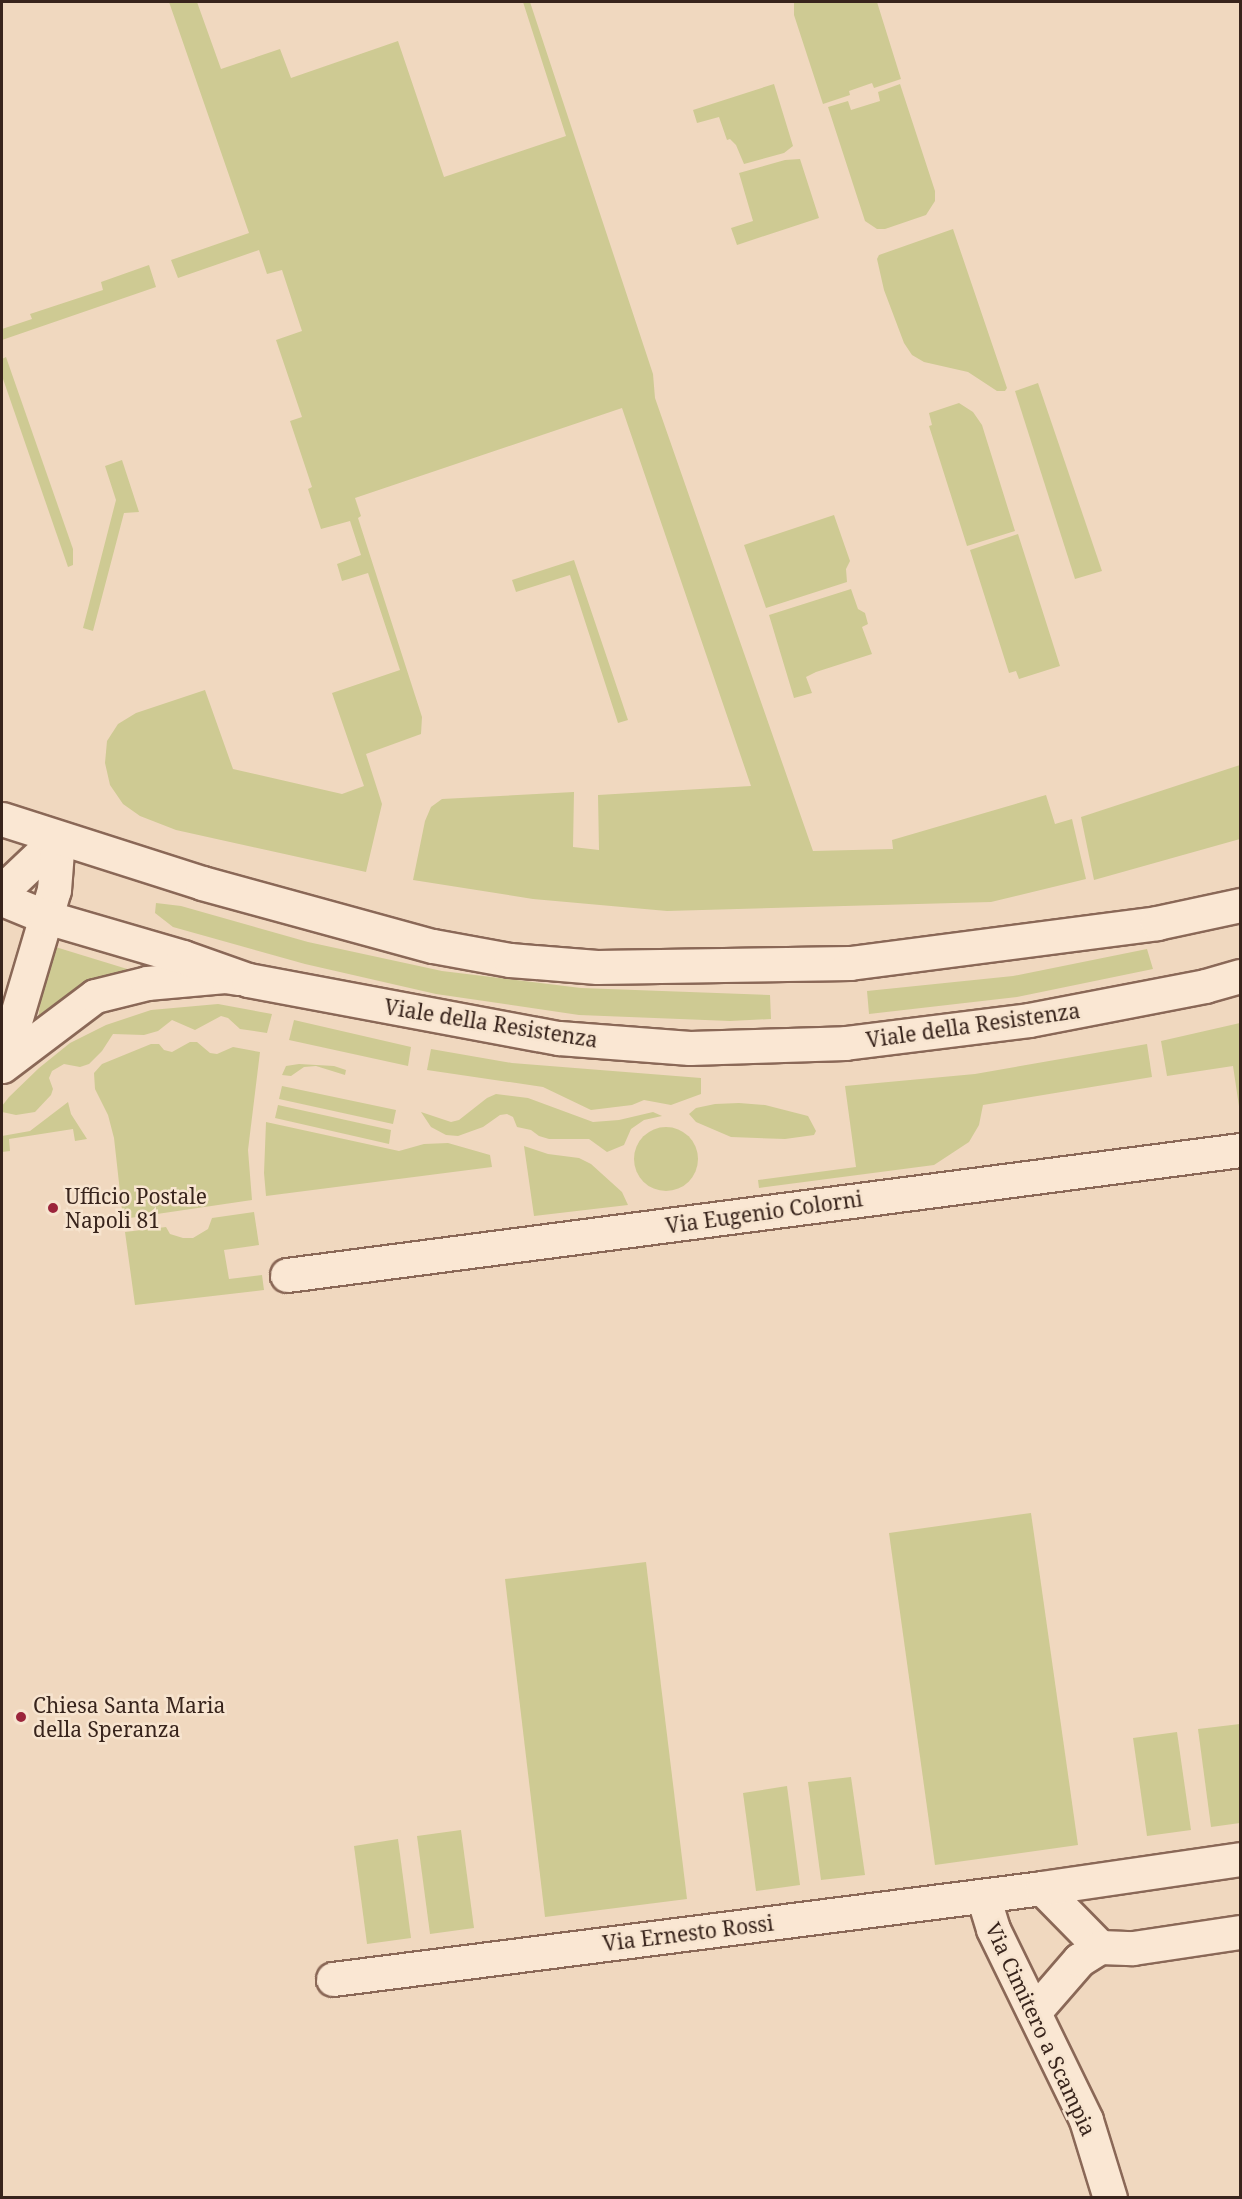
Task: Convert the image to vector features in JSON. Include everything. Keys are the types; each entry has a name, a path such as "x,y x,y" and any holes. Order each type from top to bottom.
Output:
{"street":[{"path":"2,819 202,883 434,946 510,960 597,966 850,963 1157,923 1240,905"},
{"path":"2,891 58,837"},
{"path":"2,1065 54,890 58,837"},
{"name":"Viale della Resistenza","path":"2,899 46,917 183,957 248,980 559,1038 690,1048 845,1043 1029,1020 1205,986 1240,976"},
{"path":"2,1065 95,996 147,983 225,976 248,980"},
{"name":"Via Eugenio Colorni","path":"287,1275 1240,1150"},
{"name":"Via Ernesto Rossi","path":"333,1979 983,1896 1240,1859"},
{"path":"1042,1888 1100,1947"},
{"name":"Via Cimitero a Scampia","path":"983,1896 993,1929 1086,2121 1110,2198"},
{"path":"1034,2012 1078,1960 1100,1947 1133,1948 1240,1932"}],"shaded area":[{"path":"169,2 197,2 221,69 280,49 291,78 398,41 444,177 566,136 523,2 530,2 653,374 655,398 813,851 893,849 892,840 1046,795 1055,824 1072,819 1086,879 991,902 667,911 533,899 413,880 425,821 431,807 442,799 574,792 573,847 599,850 598,795 751,786 622,408 355,498 361,516 358,518 422,717 421,734 366,754 382,804 366,872 176,830 140,816 123,804 110,785 105,763 107,741 118,724 136,713 205,690 233,769 342,794 364,786 332,693 400,670 368,573 342,581 337,564 361,555 350,521 321,529 308,489 312,487 290,421 302,417 276,340 302,331 282,270 267,274 259,250 178,278 171,260 249,233"},
{"path":"794,2 877,2 901,79 874,88 872,83 849,91 850,95 823,104 794,15"},
{"path":"774,84 793,146 784,153 744,164 736,145 730,139 727,140 719,117 697,123 693,110"},
{"path":"900,84 935,191 935,201 926,215 885,229 877,229 865,221 828,107 848,101 851,110 880,101 878,92"},
{"path":"800,159 819,218 737,245 731,228 753,221 739,173 785,160"},
{"path":"953,229 1007,388 1005,391 997,391 968,372 924,362 912,355 904,343 884,290 877,259 879,255"},
{"path":"149,265 156,287 2,340 2,329 32,319 30,314 103,290 101,282"},
{"path":"6,357 73,549 73,565 68,567 2,376 2,359"},
{"path":"1038,383 1102,571 1075,579 1015,391"},
{"path":"959,403 973,412 982,425 1015,531 967,546 929,426 932,425 929,413"},
{"path":"122,460 139,512 124,513 93,631 83,628 116,500 105,466"},
{"path":"834,515 850,561 846,569 847,582 766,608 744,545"},
{"path":"1018,534 1060,666 1019,679 1016,671 1009,673 970,550"},
{"path":"574,560 628,720 618,723 570,575 516,592 512,580"},
{"path":"851,589 858,609 865,613 868,624 862,627 872,654 806,677 812,693 794,698 769,615"},
{"path":"1240,765 1240,839 1094,880 1081,817"},
{"path":"156,903 181,906 308,942 442,971 581,988 770,995 771,1019 730,1021 579,1015 436,994 305,964 173,927 155,913"},
{"path":"49,945 137,972 38,1019"},
{"path":"1147,949 1153,969 1017,997 869,1014 867,991 1013,976"},
{"path":"218,1004 272,1014 267,1033 240,1029 228,1018 221,1016 195,1030 172,1020 158,1031 144,1035 113,1034 102,1051 89,1064 80,1067 64,1064 52,1071 49,1078 53,1089 51,1095 35,1112 16,1115 2,1112 2,1106 9,1097 39,1068 70,1043 106,1025 151,1010"},
{"path":"294,1020 411,1047 408,1066 289,1040"},
{"path":"1240,1023 1240,1113 1233,1066 1167,1076 1161,1041"},
{"path":"190,1042 197,1042 210,1053 217,1054 233,1047 260,1052 248,1150 252,1200 123,1219 114,1138 108,1115 95,1089 94,1073 102,1064 151,1044 159,1044 164,1050 172,1052"},
{"path":"1147,1044 1152,1077 983,1105 979,1125 969,1142 934,1165 759,1188 758,1180 856,1167 845,1086 975,1074"},
{"path":"431,1049 512,1063 701,1078 701,1094 671,1105 644,1100 632,1105 591,1110 543,1087 427,1070"},
{"path":"299,1064 334,1066 346,1070 345,1075 316,1066 304,1067 291,1076 282,1075 286,1066"},
{"path":"282,1086 396,1110 393,1124 279,1099"},
{"path":"496,1094 528,1098 593,1122 619,1120 653,1112 662,1116 644,1120 631,1129 624,1145 607,1152 589,1139 549,1139 539,1136 531,1130 517,1127 513,1117 507,1114 500,1115 483,1127 458,1136 446,1135 431,1127 421,1112 451,1122 459,1120 487,1098"},
{"path":"68,1102 71,1114 87,1139 75,1141 73,1129 9,1139 10,1151 2,1152 2,1136 30,1131"},
{"path":"739,1103 765,1105 808,1116 816,1131 814,1135 785,1139 731,1137 696,1122 689,1114 696,1108"},
{"path":"278,1105 391,1130 389,1144 275,1118"},
{"path":"266,1122 399,1151 424,1144 448,1143 490,1155 492,1167 266,1196 264,1173"},
{"path":"660,1127 672,1127 689,1136 696,1147 698,1159 696,1171 689,1182 672,1191 660,1191 648,1186 639,1177 634,1165 634,1153 639,1141 648,1132"},
{"path":"524,1146 548,1154 579,1158 591,1164 622,1192 628,1205 534,1216"},
{"path":"254,1212 259,1245 224,1250 229,1279 262,1275 264,1290 135,1305 125,1232 166,1227 170,1234 193,1238 208,1229 212,1218"},
{"path":"1031,1513 1078,1845 935,1865 889,1533"},
{"path":"646,1562 687,1899 545,1917 505,1579"},
{"path":"1240,1724 1240,1823 1211,1827 1198,1729"},
{"path":"1177,1732 1191,1830 1147,1836 1133,1738"},
{"path":"851,1777 865,1875 821,1880 808,1782"},
{"path":"787,1786 800,1885 756,1891 743,1793"},
{"path":"461,1830 474,1928 430,1934 417,1836"},
{"path":"398,1839 411,1938 367,1944 354,1846"}],"place":[{"name":"Ufficio Postale Napoli 81","path":"53,1208"},
{"name":"Chiesa Santa Maria della Speranza","path":"21,1717"}]}
